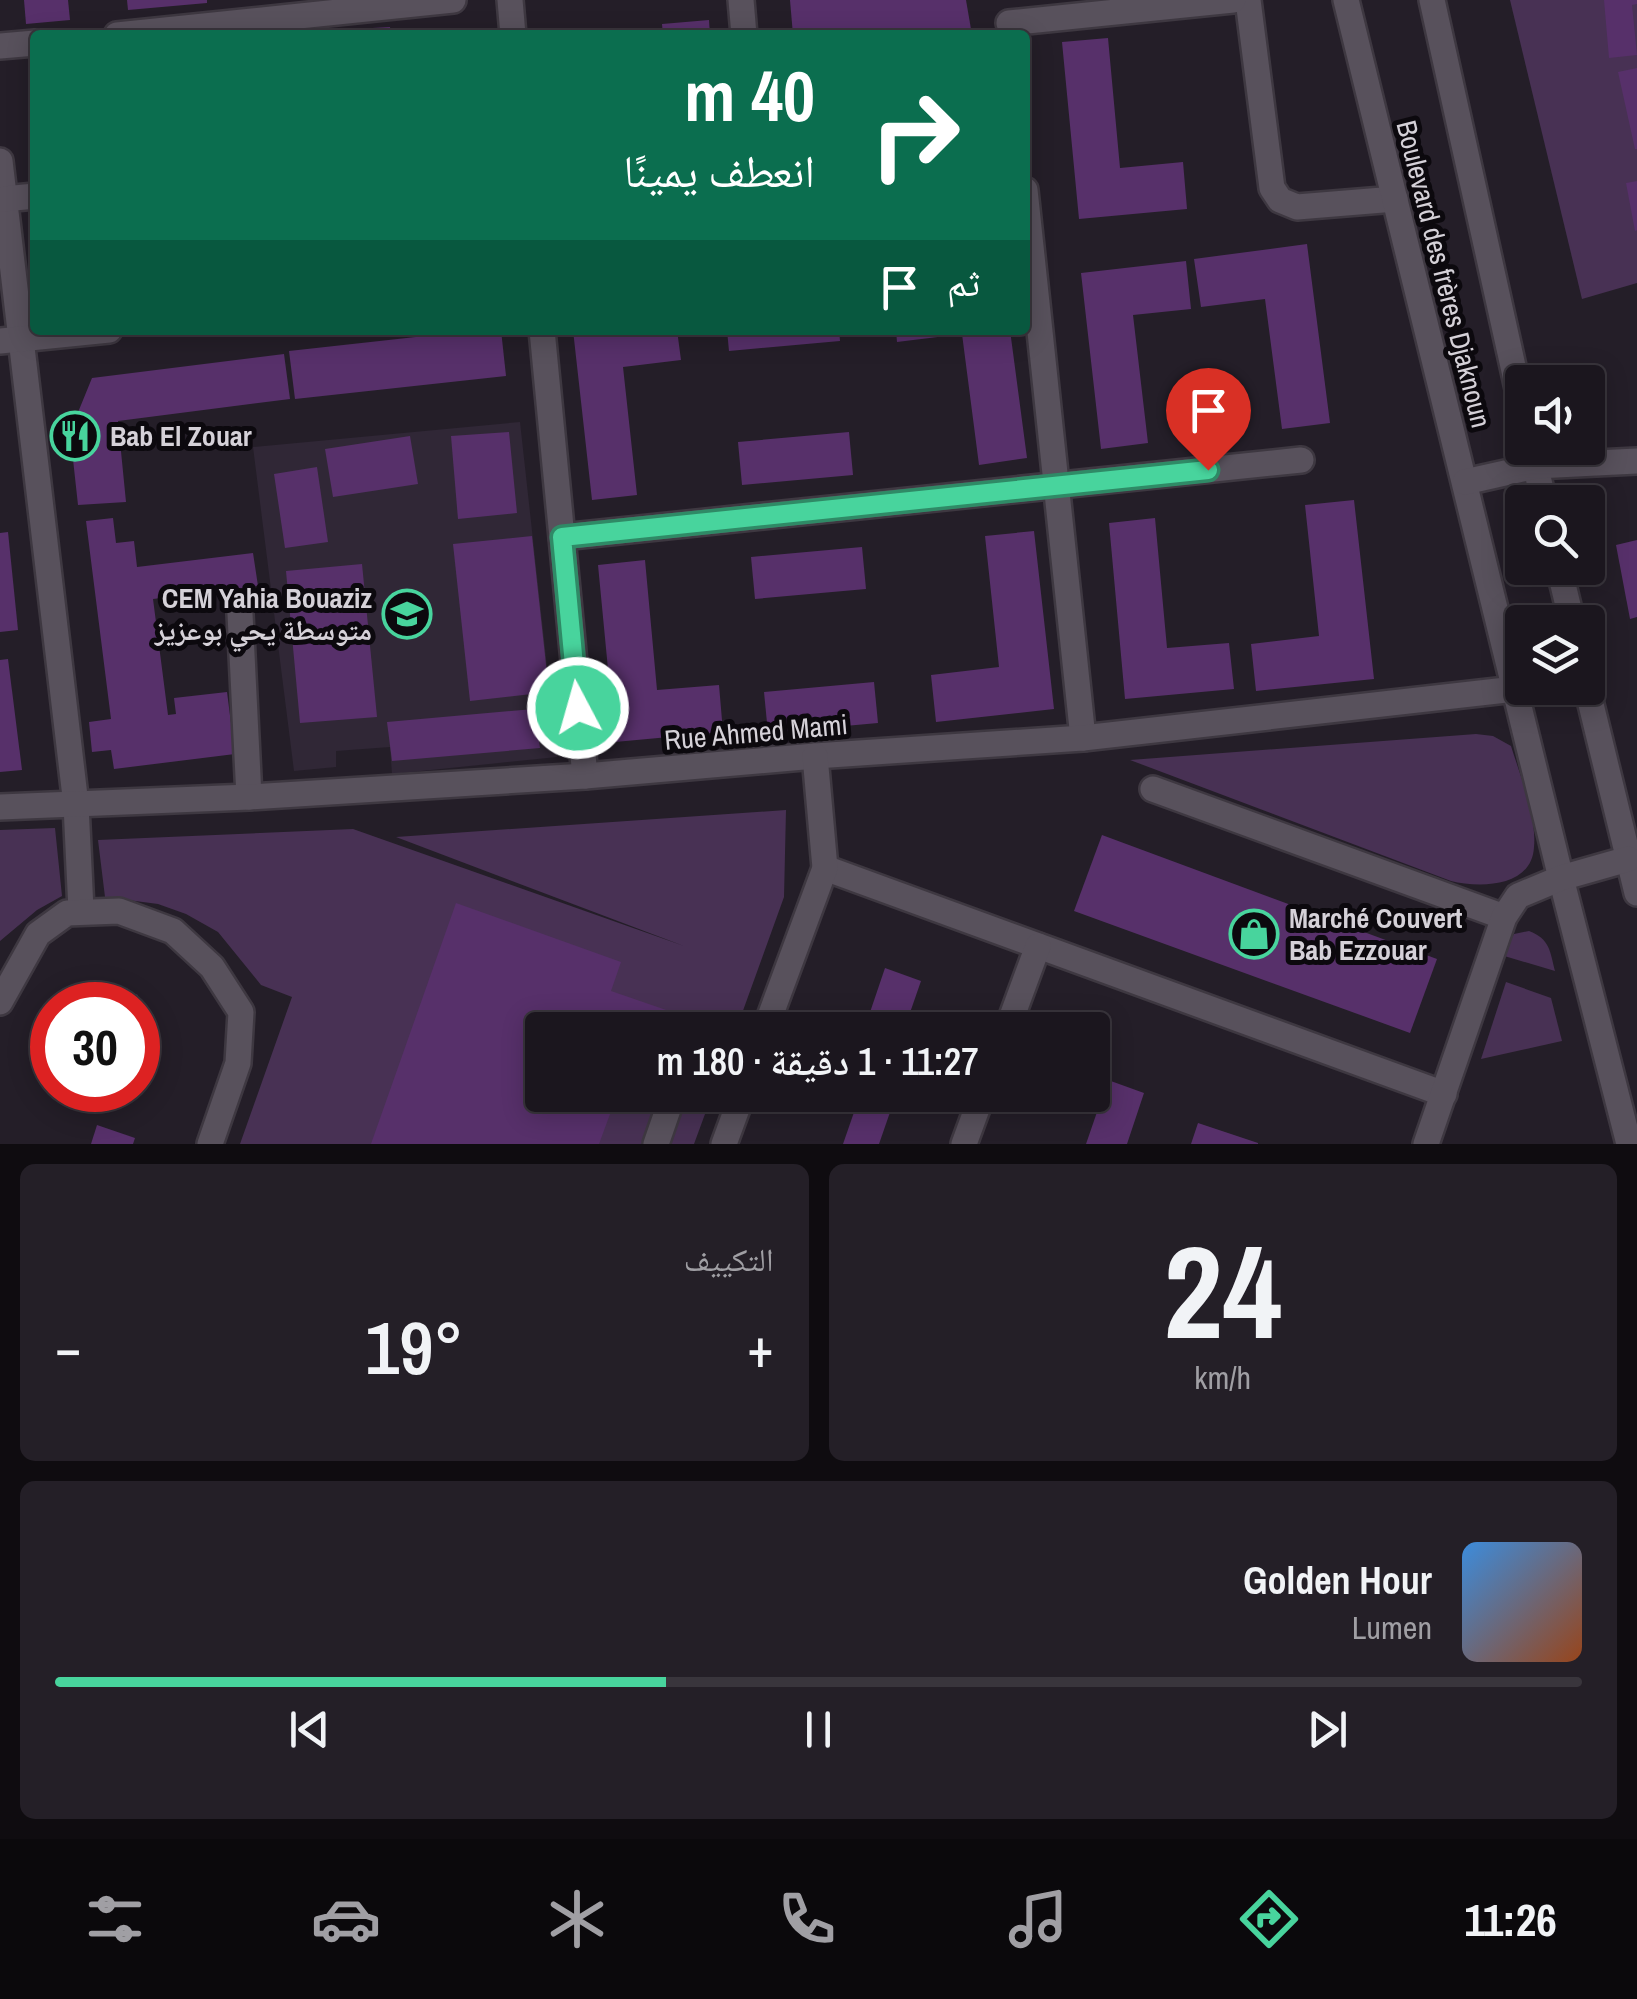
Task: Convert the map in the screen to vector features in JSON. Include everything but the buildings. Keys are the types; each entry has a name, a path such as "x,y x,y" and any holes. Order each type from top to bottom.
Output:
{"street":[{"path":"163,30 453,0"},
{"path":"510,0 513,30"},
{"path":"741,0 744,30"},
{"path":"1009,19 1232,0"},
{"path":"1248,0 1272,188 1280,200 1298,207 1396,199"},
{"name":"Boulevard des frères Djaknoun","path":"1346,0 1505,644"},
{"name":"Boulevard des frères Djaknoun","path":"1432,0 1513,365"},
{"path":"0,46 30,43"},
{"path":"0,160 11,341 76,805 81,910"},
{"path":"4,199 30,196"},
{"path":"1030,262 1083,738"},
{"path":"11,341 64,335"},
{"path":"542,335 585,776"},
{"path":"1605,459 1637,460"},
{"path":"562,537 1301,460"},
{"path":"1465,482 1512,465"},
{"path":"240,614 249,797"},
{"name":"Rue Ahmed Mami","path":"0,807 249,797 585,776 1083,738 1505,689"},
{"name":"Boulevard des frères Djaknoun","path":"1520,705 1629,1144"},
{"path":"1591,705 1637,893"},
{"path":"772,1012 824,868 814,756"},
{"path":"1153,788 1504,917"},
{"path":"1426,1144 1504,917 1518,896 1561,878 1628,860"},
{"path":"824,868 1444,1094"},
{"path":"0,1002 38,934 66,914 81,910 119,911 174,931 212,966 241,1012 238,1063 210,1144"},
{"path":"1014,1012 1038,946"},
{"path":"662,1142 669,1112"},
{"path":"724,1144 736,1112"},
{"path":"964,1144 976,1112"}],"shaded area":[{"path":"1510,0 1637,0 1637,283 1582,299"},
{"name":"CEM Yahia Bouaziz متوسطة يحي بوعزيز","path":"520,422 557,757 392,774 390,747 336,751 336,767 294,771 253,447"},
{"path":"1476,734 1493,736 1511,746 1533,823 1534,847 1524,871 1514,878 1489,884 1451,881 1130,760"},
{"path":"786,810 784,897 742,1012 525,1012 525,1112 706,1112 694,1144 240,1144 292,997 261,985 218,932 186,914 158,904 105,897 98,840 353,829 684,946 396,837"},
{"path":"55,828 62,896 37,910 0,941 0,830"},
{"path":"1529,931 1545,942 1555,971 1501,955 1514,934"},
{"path":"1506,982 1551,998 1562,1041 1481,1059"}],"place":[{"name":"Bab El Zouar","path":"75,436"},
{"name":"CEM Yahia Bouaziz متوسطة يحي بوعزيز","path":"407,614"},
{"name":"Marché Couvert Bab Ezzouar","path":"1254,934"}],"route":[{"path":"578,708 562,537 1208,470"}]}
